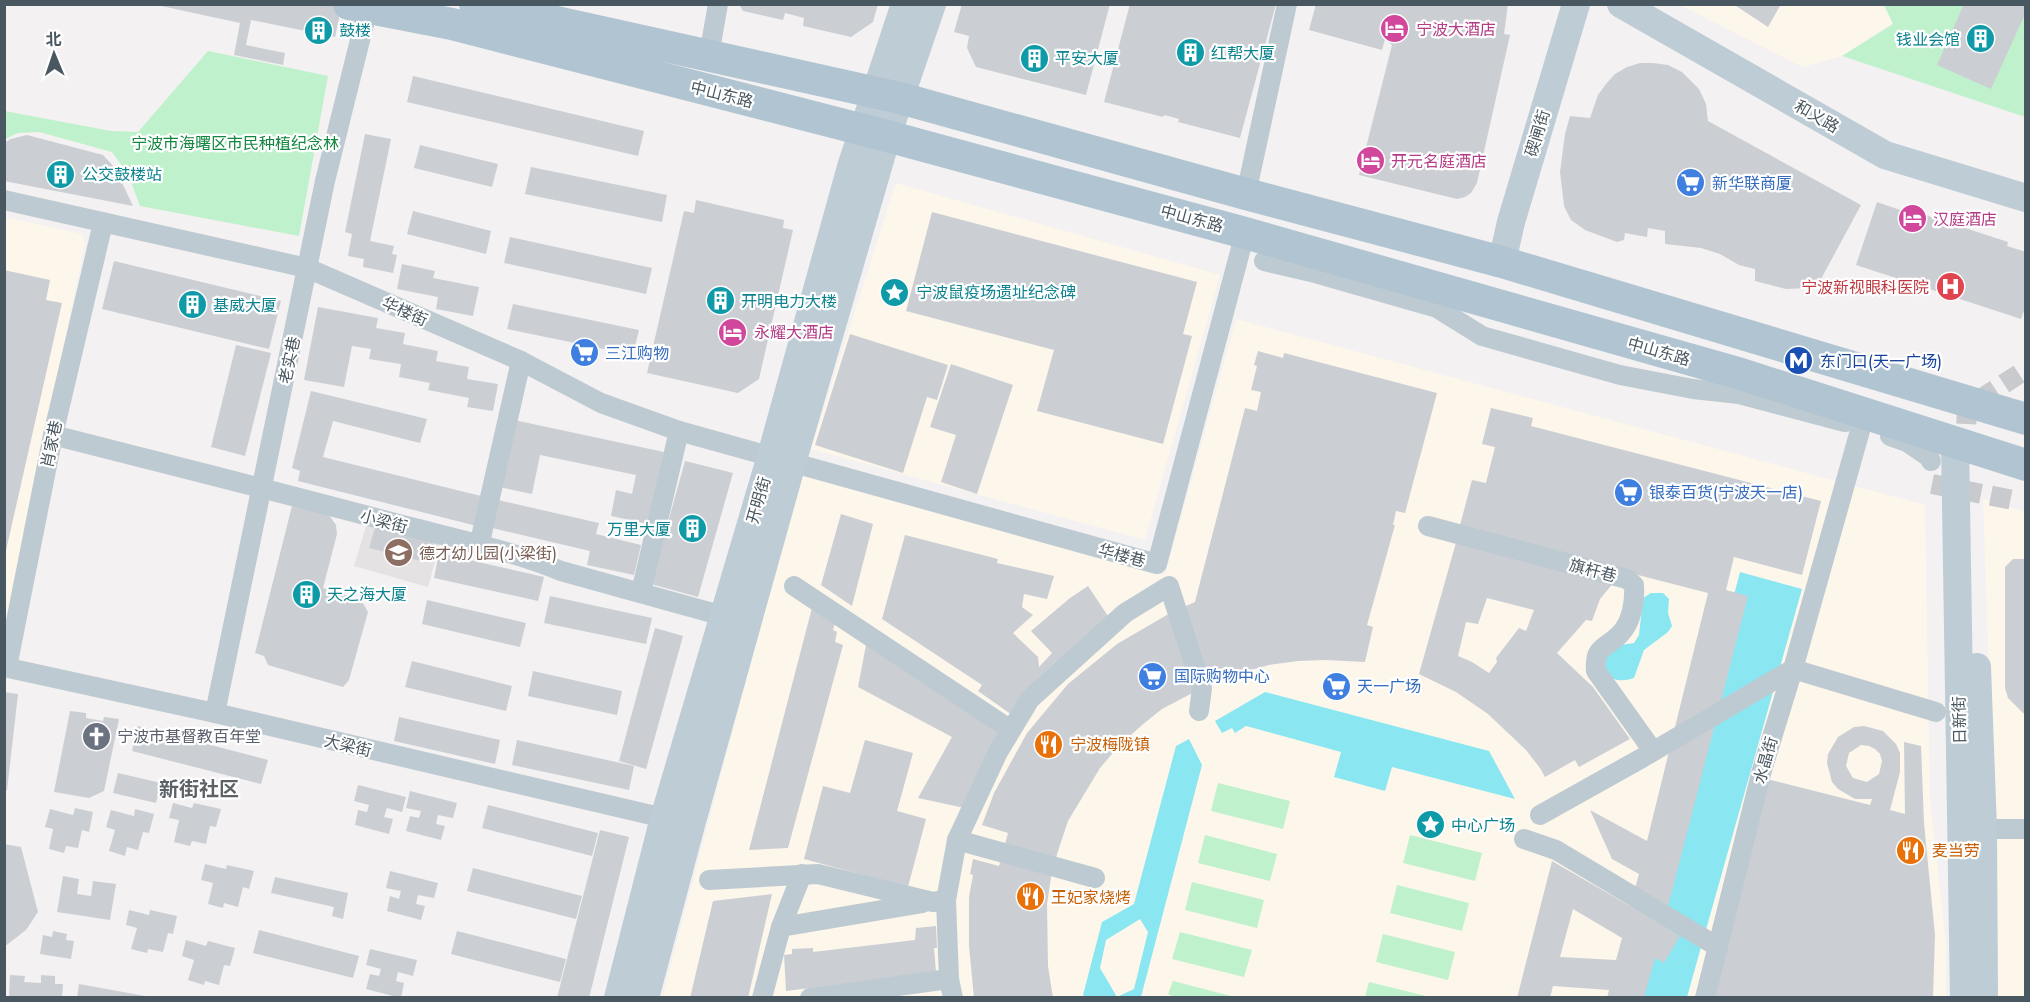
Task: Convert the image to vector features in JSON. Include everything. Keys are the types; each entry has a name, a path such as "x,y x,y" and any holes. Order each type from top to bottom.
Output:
{"main road":[{"name":"中山东路","path":"475,4 888,95 1502,262 2025,418"},
{"name":"中山东路","path":"359,6 452,24 874,133 1245,233 1741,374 2025,465"}],"street":[{"path":"709,55 718,4"},
{"name":"开明街","path":"888,95 905,4"},
{"name":"开明街","path":"618,998 664,818 736,619 874,133 888,95 932,4"},
{"path":"1246,194 1287,4"},
{"name":"碶闸街","path":"1502,262 1511,222 1576,4"},
{"name":"和义路","path":"1621,4 1885,155 2025,198"},
{"name":"老实巷","path":"215,713 308,268 359,6"},
{"name":"华楼街","path":"4,200 308,268 521,361 601,403 679,431 782,460"},
{"name":"肖家巷","path":"6,667 53,435 103,223"},
{"name":"华楼巷","path":"782,460 1157,564 1245,233"},
{"name":"中山东路","path":"1264,261 1437,308 1482,336 1609,372 1693,389 1739,394 1861,427 1907,441 1930,460"},
{"path":"479,546 521,361"},
{"name":"水晶街","path":"1705,998 1712,944 1861,427"},
{"path":"641,592 679,431"},
{"name":"小梁街","path":"53,435 479,546 736,619"},
{"name":"日新街","path":"1964,445 1974,597 1983,830 1984,998"},
{"name":"日新街","path":"1964,445 1964,998"},
{"name":"旗杆巷","path":"1428,526 1627,579 1634,585 1629,621 1620,635 1602,647 1595,658 1596,671 1653,752"},
{"path":"794,586 1011,730"},
{"path":"810,998 951,988 939,901 957,840 983,782 1011,730 1030,699 1125,613 1168,586 1202,688 1198,711"},
{"name":"开明街","path":"645,998 691,825 736,619"},
{"name":"大梁街","path":"6,667 215,713 691,825"},
{"path":"1540,815 1653,752 1792,669 1936,712"},
{"path":"1983,830 2025,830"},
{"path":"1524,839 1556,850 1712,944"},
{"path":"957,840 1095,878"},
{"path":"762,998 781,927 802,874"},
{"path":"709,880 818,874 939,901"},
{"path":"781,927 939,901"}],"shaded area":[{"path":"1680,5 1884,5 1893,23 1842,56 1803,67"},
{"path":"896,183 1220,275 1145,540 811,449"},
{"path":"5,217 82,234 85,244 5,622"},
{"name":"天一广场","path":"1236,319 1925,505 1930,798 1946,946 1946,997 662,998 801,473 1165,575"},
{"path":"1983,498 2025,512 2025,997 1996,997"},
{"name":"德才幼儿园(小梁街)","path":"368,520 441,540 428,587 354,566"}],"green space":[{"path":"1884,5 2025,5 2025,117 1842,56 1893,24"},
{"name":"宁波市海曙区市民种植纪念林","path":"208,51 328,76 299,236 140,206 128,174 112,152 39,132 18,133 5,139 5,111 111,131 138,132"},
{"path":"1218,783 1290,801 1283,829 1211,811"},
{"path":"1205,835 1277,854 1270,881 1198,863"},
{"path":"1410,835 1482,853 1475,881 1403,863"},
{"path":"1192,882 1264,900 1257,928 1185,910"},
{"path":"1397,885 1469,903 1462,931 1390,913"},
{"path":"1180,932 1252,950 1244,977 1172,959"},
{"path":"1383,934 1455,952 1448,980 1376,962"},
{"path":"1173,981 1235,997 1174,997 1168,994"},
{"path":"1369,982 1430,997 1365,997"}],"water":[{"path":"1740,572 1802,589 1687,997 1628,998"},
{"path":"1651,593 1663,593 1669,599 1668,613 1672,626 1668,632 1644,650 1634,678 1616,680 1608,675 1605,658 1620,645 1634,643 1639,635 1643,598"},
{"path":"1265,692 1489,751 1515,799 1392,767 1385,791 1334,777 1341,752 1246,726 1235,733 1232,728 1222,733 1215,721"},
{"path":"1189,739 1202,765 1141,997 1117,997 1085,997 1083,995 1102,922 1134,904 1176,746","holes":["1140,919 1148,932 1134,989 1117,997 1100,968 1106,940"]}],"building":[{"name":"鼓楼","path":"152,4 342,4 335,37 251,20 246,45 285,53 283,65 234,55 240,23"},
{"path":"739,4 878,4 873,22 851,37 803,26 804,18 785,13 783,20 743,11"},
{"name":"平安大厦","path":"962,4 1110,4 1086,95 976,67 967,48 969,36 954,32"},
{"name":"红帮大厦","path":"1130,4 1276,4 1240,138 1178,122 1179,119 1164,115 1163,117 1104,102"},
{"path":"1316,4 1508,4 1504,34 1510,35 1477,183 1471,193 1457,199 1359,175 1392,45 1385,39 1382,50 1309,30"},
{"path":"1733,4 1781,4 1768,27"},
{"name":"钱业会馆","path":"1964,4 2026,4 2026,12 1991,89 1937,65"},
{"name":"新华联商厦","path":"1640,63 1668,65 1682,72 1699,89 1706,104 1708,121 1861,205 1821,279 1810,288 1786,289 1755,281 1755,269 1739,265 1720,254 1701,248 1665,244 1665,231 1648,228 1647,237 1625,233 1624,240 1617,242 1585,230 1571,220 1564,206 1560,172 1570,116 1590,118 1598,95 1615,74"},
{"path":"413,76 644,131 638,156 407,102"},
{"path":"365,134 391,139 370,241 394,246 392,254 397,255 393,273 363,267 364,259 348,256 352,234 345,232"},
{"name":"公交鼓楼站","path":"27,135 103,155 115,168 133,206 4,181 4,143"},
{"path":"420,145 498,164 492,187 414,168"},
{"path":"531,167 667,195 662,222 525,194"},
{"name":"开明电力大楼","path":"696,200 784,220 783,228 793,230 759,379 738,393 647,373 684,211 694,213"},
{"path":"1877,202 1903,211 1904,208 2008,242 2007,246 2026,252 2026,305 2021,319 1856,265"},
{"path":"413,211 491,231 486,254 407,234"},
{"path":"932,212 1197,282 1183,334 1192,336 1163,444 1037,411 1054,350 906,311"},
{"path":"510,237 652,268 646,294 504,263"},
{"name":"基威大厦","path":"114,261 281,301 269,349 102,309"},
{"path":"402,264 435,271 433,278 479,287 473,316 436,309 438,297 397,289"},
{"path":"4,270 50,280 46,300 62,303 5,555"},
{"path":"513,304 639,330 633,355 507,329"},
{"path":"318,307 378,318 376,328 405,333 403,344 438,351 436,361 469,367 467,379 498,384 493,411 467,407 469,398 428,390 430,383 399,377 401,364 369,359 371,349 352,346 344,387 304,380"},
{"path":"850,334 948,365 937,400 927,397 903,473 815,445"},
{"path":"236,345 271,353 245,456 211,447"},
{"name":"国际购物中心","path":"1258,351 1283,358 1284,353 1437,393 1405,513 1396,511 1393,525 1395,525 1367,625 1373,627 1365,662 1298,661 1269,665 1240,673 1202,688 1162,709 1142,725 1100,768 1068,821 1059,848 1052,871 1047,904 1048,966 1053,998 974,998 969,946 969,897 973,875 970,874 973,859 999,866 1008,833 982,825 994,793 1027,733 1068,684 1117,644 1172,612 1195,602 1245,408 1257,411 1261,392 1251,390"},
{"path":"951,364 1013,385 977,494 941,482 956,435 930,427"},
{"path":"311,391 427,419 420,443 333,421 323,457 485,497 477,526 298,481 300,471 292,468"},
{"path":"1491,408 1533,418 1531,426 1821,501 1802,575 1734,557 1726,590 1748,596 1663,926 1680,936 1664,963 1655,958 1644,998 1607,998 1609,990 1553,986 1550,998 1517,998 1552,861 1630,906 1639,874 1612,859 1590,810 1647,841 1708,593 1459,529 1472,480 1486,483 1495,447 1482,444","holes":["1573,909 1622,938 1616,960 1560,957"]},
{"path":"514,420 664,452 648,524 611,516 616,490 632,494 636,475 540,455 532,494 499,487"},
{"name":"万里大厦","path":"685,461 733,473 698,597 651,584"},
{"path":"498,500 599,523 596,534 641,545 634,575 587,565 590,551 492,528"},
{"name":"天之海大厦","path":"292,506 329,515 336,525 337,534 323,588 361,600 368,612 349,680 343,687 268,665 264,656 255,653"},
{"path":"841,514 873,524 852,606 821,585"},
{"path":"376,524 435,539 429,563 369,548"},
{"path":"905,535 998,559 997,563 1054,576 1047,599 1024,594 1022,607 1033,615 1013,633 1038,657 1039,667 1052,653 1031,631 1070,598 1088,586 1110,619 1012,715 978,691 982,685 882,619"},
{"path":"1457,539 1615,581 1600,599 1592,621 1586,620 1557,653 1593,687 1630,739 1579,767 1575,760 1545,777 1526,750 1488,714 1456,692 1419,674","holes":["1487,598 1534,610 1526,631 1519,628 1496,658 1497,662 1489,673 1458,656 1466,622 1478,624"]},
{"path":"439,553 544,577 538,601 434,578"},
{"path":"2013,559 2026,559 2026,716 2008,698 2005,688 2005,567"},
{"path":"550,596 652,618 646,644 544,623"},
{"path":"427,600 526,623 520,647 422,624"},
{"path":"813,604 837,617 833,630 837,632 835,642 843,645 788,848 749,850"},
{"path":"655,628 683,636 646,769 619,761"},
{"path":"866,645 1001,731 969,809 918,798 952,737 858,687"},
{"path":"412,661 512,686 506,711 405,687"},
{"path":"533,671 622,691 617,715 528,696"},
{"path":"4,692 18,694 7,790 4,790"},
{"path":"70,711 86,713 86,718 103,721 104,717 119,719 104,791 89,798 54,792"},
{"path":"399,717 500,740 495,764 394,741"},
{"path":"138,726 268,760 261,784 132,751"},
{"path":"1864,726 1883,731 1896,744 1900,753 1900,772 1890,810 1905,814 1904,742 1921,746 1924,823 1935,935 1933,998 1711,998 1767,779 1870,805 1872,799 1855,799 1838,789 1832,782 1827,763 1828,754 1838,737 1854,727","holes":["1861,745 1869,746 1880,754 1882,761 1879,774 1867,782 1853,778 1846,766 1849,753"]},
{"path":"517,740 634,766 629,790 512,765"},
{"path":"865,740 913,753 897,811 926,819 908,887 804,859 823,786 850,793"},
{"path":"118,773 161,783 156,803 113,793"},
{"path":"358,785 406,797 402,812 387,808 384,817 393,819 389,834 355,825 358,810 367,812 369,805 354,801"},
{"path":"410,791 457,803 453,818 438,815 436,824 445,826 441,840 406,831 410,816 419,818 421,811 406,808"},
{"path":"173,803 192,808 194,803 221,809 216,827 210,826 206,844 192,841 190,846 174,842 179,820 169,818"},
{"path":"488,805 598,833 592,856 482,828"},
{"path":"75,808 93,812 89,832 82,830 78,848 66,846 64,853 49,849 53,829 45,827 50,809 73,815"},
{"path":"135,809 154,814 149,833 143,832 138,850 127,847 125,856 109,851 115,830 106,827 111,810 134,816"},
{"path":"600,830 629,837 589,998 557,998"},
{"path":"4,844 21,847 38,912 26,930 4,947"},
{"path":"205,864 226,869 227,865 254,871 249,889 243,887 238,907 224,903 223,908 208,904 213,883 201,880"},
{"path":"473,868 582,896 576,919 467,891"},
{"path":"390,871 438,883 434,898 418,895 416,904 425,906 421,920 387,911 390,896 399,899 401,891 386,888"},
{"path":"63,876 79,879 77,894 91,896 93,881 116,884 110,920 57,912"},
{"path":"275,877 348,893 343,919 332,916 334,907 271,893"},
{"path":"772,894 748,998 690,998 713,901"},
{"path":"129,910 149,915 150,910 177,916 173,934 168,933 163,952 148,949 147,953 131,949 137,928 126,925"},
{"path":"936,926 937,948 934,948 936,972 786,991 784,955 792,954 792,949 813,948 813,952 915,940 916,928"},
{"path":"259,930 359,956 353,978 253,953"},
{"path":"53,931 67,934 66,940 74,941 71,959 40,954 43,935 52,937"},
{"path":"457,931 566,959 560,982 451,954"},
{"path":"186,940 206,946 208,941 235,948 230,966 224,965 219,985 205,981 204,985 188,980 194,960 182,956"},
{"path":"370,949 417,960 413,976 398,972 396,981 404,983 401,998 366,989 370,974 379,976 381,969 366,965"},
{"path":"10,975 25,976 24,982 41,983 41,975 55,976 55,984 63,984 62,998 9,998"},
{"path":"79,984 145,996 145,998 77,998"}],"tunnel":[{"path":"1965,454 1967,408 2019,374"},
{"path":"1932,484 2013,500"}],"place":[{"name":"宁波大酒店","path":"1395,29"},
{"name":"鼓楼","path":"318,30"},
{"name":"钱业会馆","path":"1981,39"},
{"name":"红帮大厦","path":"1190,53"},
{"name":"平安大厦","path":"1034,58"},
{"name":"开元名庭酒店","path":"1370,161"},
{"name":"公交鼓楼站","path":"61,174"},
{"name":"新华联商厦","path":"1691,183"},
{"name":"汉庭酒店","path":"1912,219"},
{"name":"宁波新视眼科医院","path":"1950,287"},
{"name":"宁波鼠疫场遗址纪念碑","path":"895,292"},
{"name":"开明电力大楼","path":"720,301"},
{"name":"基威大厦","path":"192,305"},
{"name":"永耀大酒店","path":"733,332"},
{"name":"三江购物","path":"584,353"},
{"name":"东门口(天一广场)","path":"1799,361"},
{"name":"银泰百货(宁波天一店)","path":"1628,492"},
{"name":"万里大厦","path":"692,529"},
{"name":"德才幼儿园(小梁街)","path":"398,553"},
{"name":"天之海大厦","path":"306,594"},
{"name":"国际购物中心","path":"1153,676"},
{"name":"天一广场","path":"1336,686"},
{"name":"宁波市基督教百年堂","path":"96,736"},
{"name":"宁波梅陇镇","path":"1049,744"},
{"name":"中心广场","path":"1430,825"},
{"name":"麦当劳","path":"1911,850"},
{"name":"王妃家烧烤","path":"1030,897"}],"district":[{"name":"新街社区","path":"199,789"}]}
